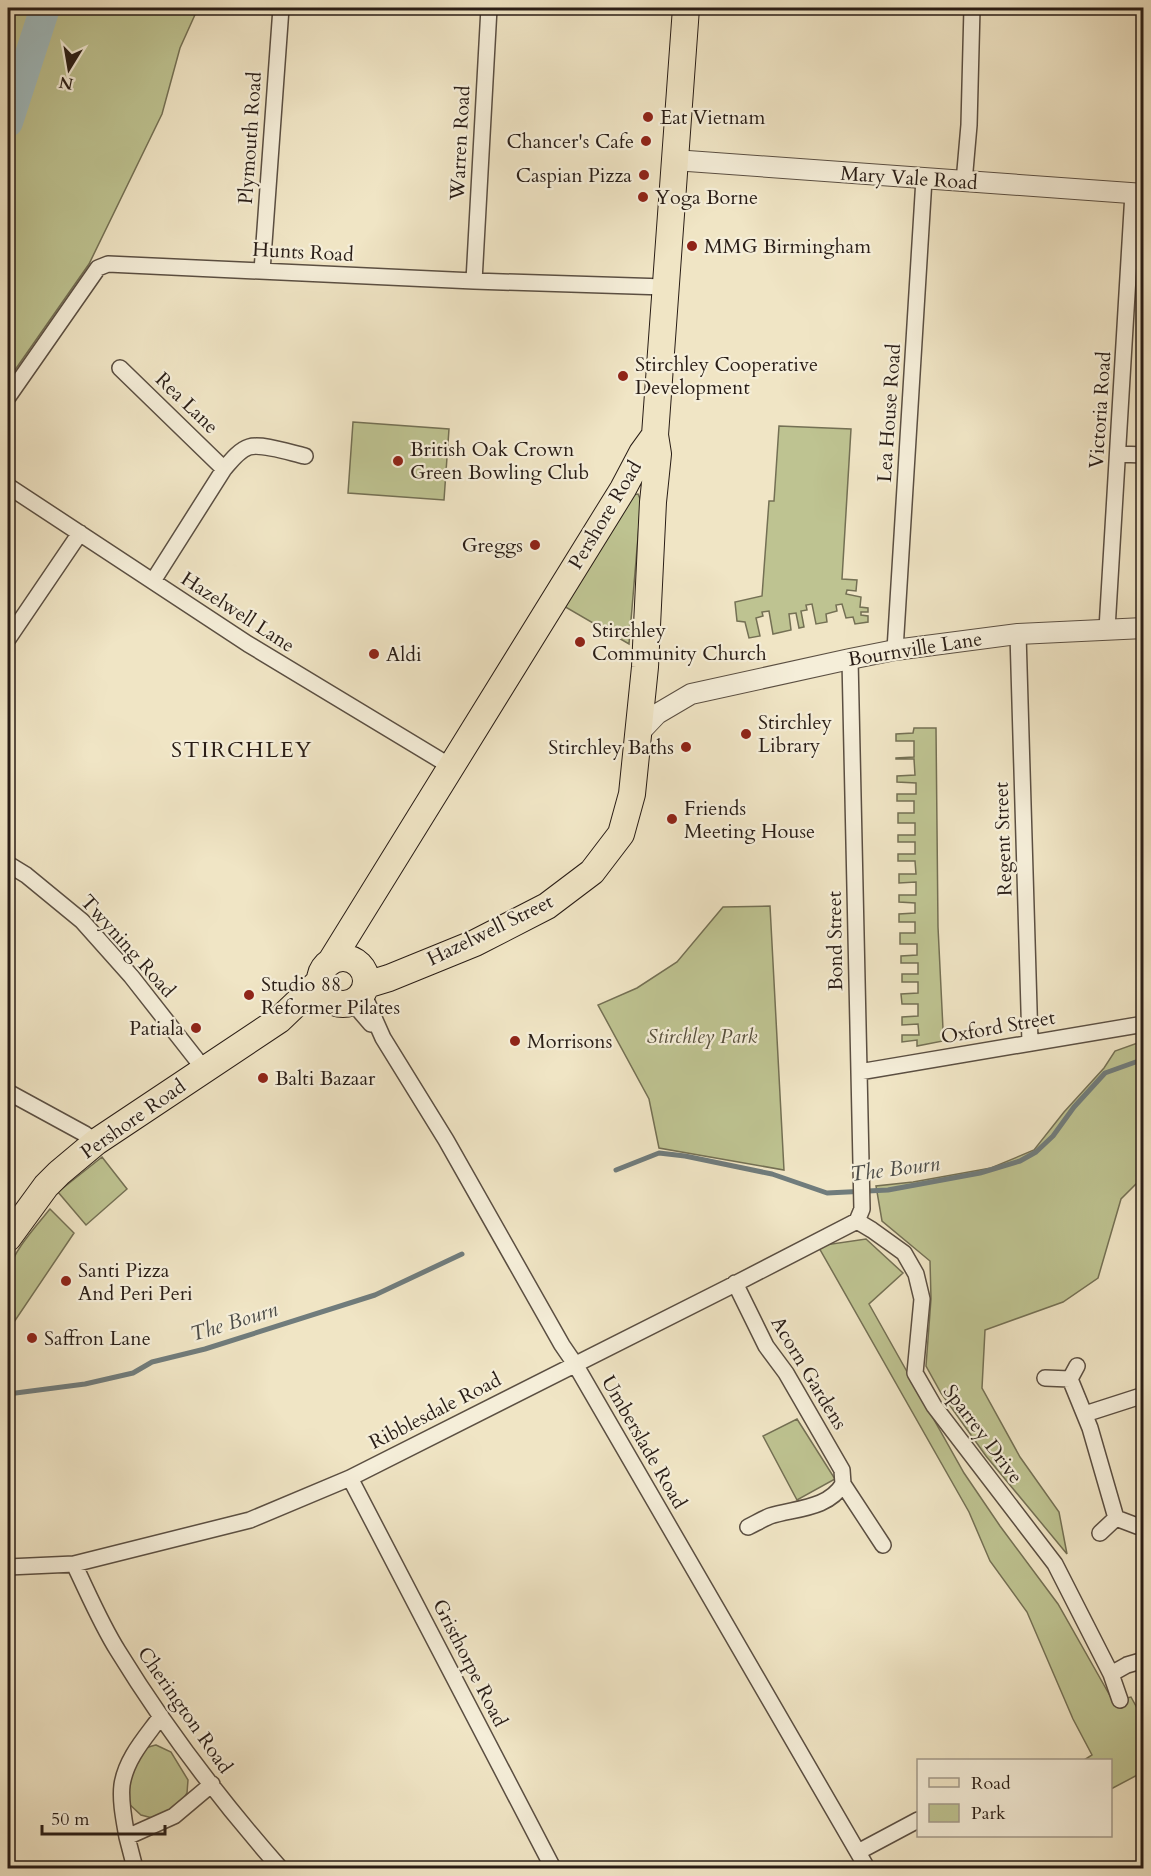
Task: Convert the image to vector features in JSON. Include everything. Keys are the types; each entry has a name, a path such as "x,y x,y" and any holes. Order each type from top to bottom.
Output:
{"main road":[{"name":"Pershore Road","path":"8,1238 46,1186 58,1173 96,1142 279,1020 318,1008 344,987 450,766 655,435 686,8"},
{"name":"Hazelwell Street","path":"344,987 389,978 475,943 547,906 592,872 621,834 632,794 643,688 653,502 658,454 655,435"},
{"path":"623,489 632,482 643,485 647,488 653,502"}],"street":[{"name":"Plymouth Road","path":"262,271 281,8"},
{"name":"Warren Road","path":"474,281 489,8"},
{"path":"964,182 969,125 972,8"},
{"name":"Mary Vale Road","path":"674,160 1138,193"},
{"name":"Lea House Road","path":"895,650 924,179"},
{"name":"Victoria Road","path":"1107,629 1138,193"},
{"name":"Hunts Road","path":"8,397 98,268 108,264 474,281 665,287"},
{"name":"Rea Lane","path":"120,368 224,469"},
{"path":"153,580 224,469 248,447 262,447 305,456"},
{"path":"1118,454 1143,455"},
{"name":"Hazelwell Lane","path":"8,486 198,612 450,766"},
{"path":"8,639 80,533"},
{"name":"Bournville Lane","path":"643,688 655,695 691,694 895,650 1018,634 1143,628"},
{"name":"Regent Street","path":"1018,634 1030,1044"},
{"name":"Bond Street","path":"850,659 860,1215"},
{"name":"Bournville Lane","path":"639,733 657,714 691,694"},
{"name":"Twyning Road","path":"8,864 26,875 82,921 131,976 204,1069"},
{"name":"Umberslade Road","path":"344,987 383,1038 446,1140 546,1317 867,1869"},
{"name":"Oxford Street","path":"859,1072 1143,1024"},
{"path":"8,1092 96,1142"},
{"name":"Ribblesdale Road","path":"8,1567 74,1564 250,1520 350,1478 735,1283 860,1215"},
{"name":"Sparrey Drive","path":"860,1215 872,1230 904,1254 916,1274 922,1299 915,1373 923,1390 1054,1564 1111,1674 1120,1700"},
{"name":"Acorn Gardens","path":"735,1283 766,1346 786,1373 842,1470 843,1484 883,1545"},
{"path":"1045,1378 1074,1372 1116,1518"},
{"path":"1085,1414 1143,1395"},
{"name":"Gristhorpe Road","path":"350,1478 553,1869"},
{"path":"748,1527 767,1517 815,1506 837,1494 843,1484"},
{"path":"1116,1518 1137,1526"},
{"path":"1100,1533 1116,1518"},
{"name":"Cherington Road","path":"74,1564 117,1649 161,1716 244,1827 280,1869"},
{"path":"1111,1674 1127,1665 1143,1660"},
{"path":"135,1869 127,1837 122,1785 131,1756 161,1716"},
{"path":"127,1837 174,1816 212,1784"},
{"path":"858,1852 917,1821"}],"green space":[{"path":"8,8 198,8 180,48 162,114 89,264 8,380"},
{"name":"British Oak Crown Green Bowling Club","path":"353,422 449,429 444,500 348,493"},
{"path":"779,426 851,429 842,579 857,580 856,591 847,590 846,594 861,597 860,607 868,608 868,612 861,612 861,615 868,616 868,622 855,624 853,617 846,618 842,604 836,605 837,611 826,614 827,622 816,624 812,604 806,605 807,610 801,611 804,627 799,628 796,613 789,614 791,630 773,634 769,611 762,612 763,616 756,618 760,636 749,638 745,622 737,621 735,602 762,596 769,501 774,501"},
{"path":"638,494 641,501 629,644 562,605 626,496"},
{"path":"914,728 936,728 938,927 943,1029 943,1041 917,1046 917,1040 902,1042 902,1035 919,1035 918,1024 902,1025 902,1017 918,1016 918,1004 902,1004 901,994 918,993 918,982 902,982 902,974 918,974 918,963 901,963 901,956 917,955 917,944 900,944 900,933 915,933 915,922 899,922 899,914 915,913 915,903 899,902 899,895 916,895 916,882 899,883 899,874 916,874 915,861 898,861 898,854 915,854 915,842 898,842 898,835 915,835 915,823 898,823 898,813 914,813 914,801 897,801 897,794 916,794 916,783 897,782 897,776 915,775 914,759 896,759 914,757 914,741 896,741 896,734 913,733"},
{"name":"Stirchley Park","path":"770,906 784,1170 659,1148 649,1099 598,1005 637,988 677,962 723,907"},
{"path":"1143,1041 1143,1177 1121,1199 1098,1278 1063,1302 985,1330 982,1388 1020,1457 1059,1512 1067,1554 986,1456 941,1393 926,1366 931,1299 930,1261 882,1221 876,1186 991,1168 1034,1150 1064,1112 1104,1068 1115,1051"},
{"path":"102,1157 127,1189 86,1225 58,1192"},
{"path":"50,1209 74,1233 8,1331 6,1303 10,1267 25,1240"},
{"path":"866,1239 903,1273 869,1304 964,1473 1058,1604 1113,1701 1131,1697 1143,1719 1143,1772 1112,1788 1112,1759 1086,1759 1092,1755 1073,1719 1027,1612 990,1561 969,1512 818,1246"},
{"path":"797,1419 835,1479 797,1500 763,1436"},
{"path":"156,1745 171,1752 188,1780 187,1793 181,1803 156,1819 141,1815 128,1803 132,1773 138,1758 147,1748"}],"waterway":[{"path":"8,122 45,8"},
{"name":"The Bourn","path":"616,1170 659,1153 685,1156 772,1174 827,1193 888,1190 980,1173 1020,1161 1036,1152 1053,1136 1074,1107 1105,1073 1144,1059"},
{"name":"The Bourn","path":"8,1394 85,1384 133,1373 152,1362 205,1349 375,1295 462,1254"}],"place":[{"name":"Eat Vietnam","path":"648,117"},
{"name":"Chancer's Cafe","path":"646,141"},
{"name":"Caspian Pizza","path":"644,175"},
{"name":"Yoga Borne","path":"643,197"},
{"name":"MMG Birmingham","path":"692,246"},
{"name":"Stirchley Cooperative Development","path":"623,376"},
{"name":"British Oak Crown Green Bowling Club","path":"398,461"},
{"name":"Greggs","path":"535,545"},
{"name":"Stirchley Community Church","path":"580,642"},
{"name":"Aldi","path":"374,654"},
{"name":"Stirchley Library","path":"746,734"},
{"name":"Stirchley Baths","path":"686,747"},
{"name":"Friends Meeting House","path":"672,819"},
{"name":"Studio 88 Reformer Pilates","path":"249,995"},
{"name":"Patiala","path":"196,1028"},
{"name":"Morrisons","path":"515,1041"},
{"name":"Balti Bazaar","path":"263,1078"},
{"name":"Santi Pizza And Peri Peri","path":"66,1281"},
{"name":"Saffron Lane","path":"32,1338"}],"district":[{"name":"STIRCHLEY","path":"242,750"}]}
